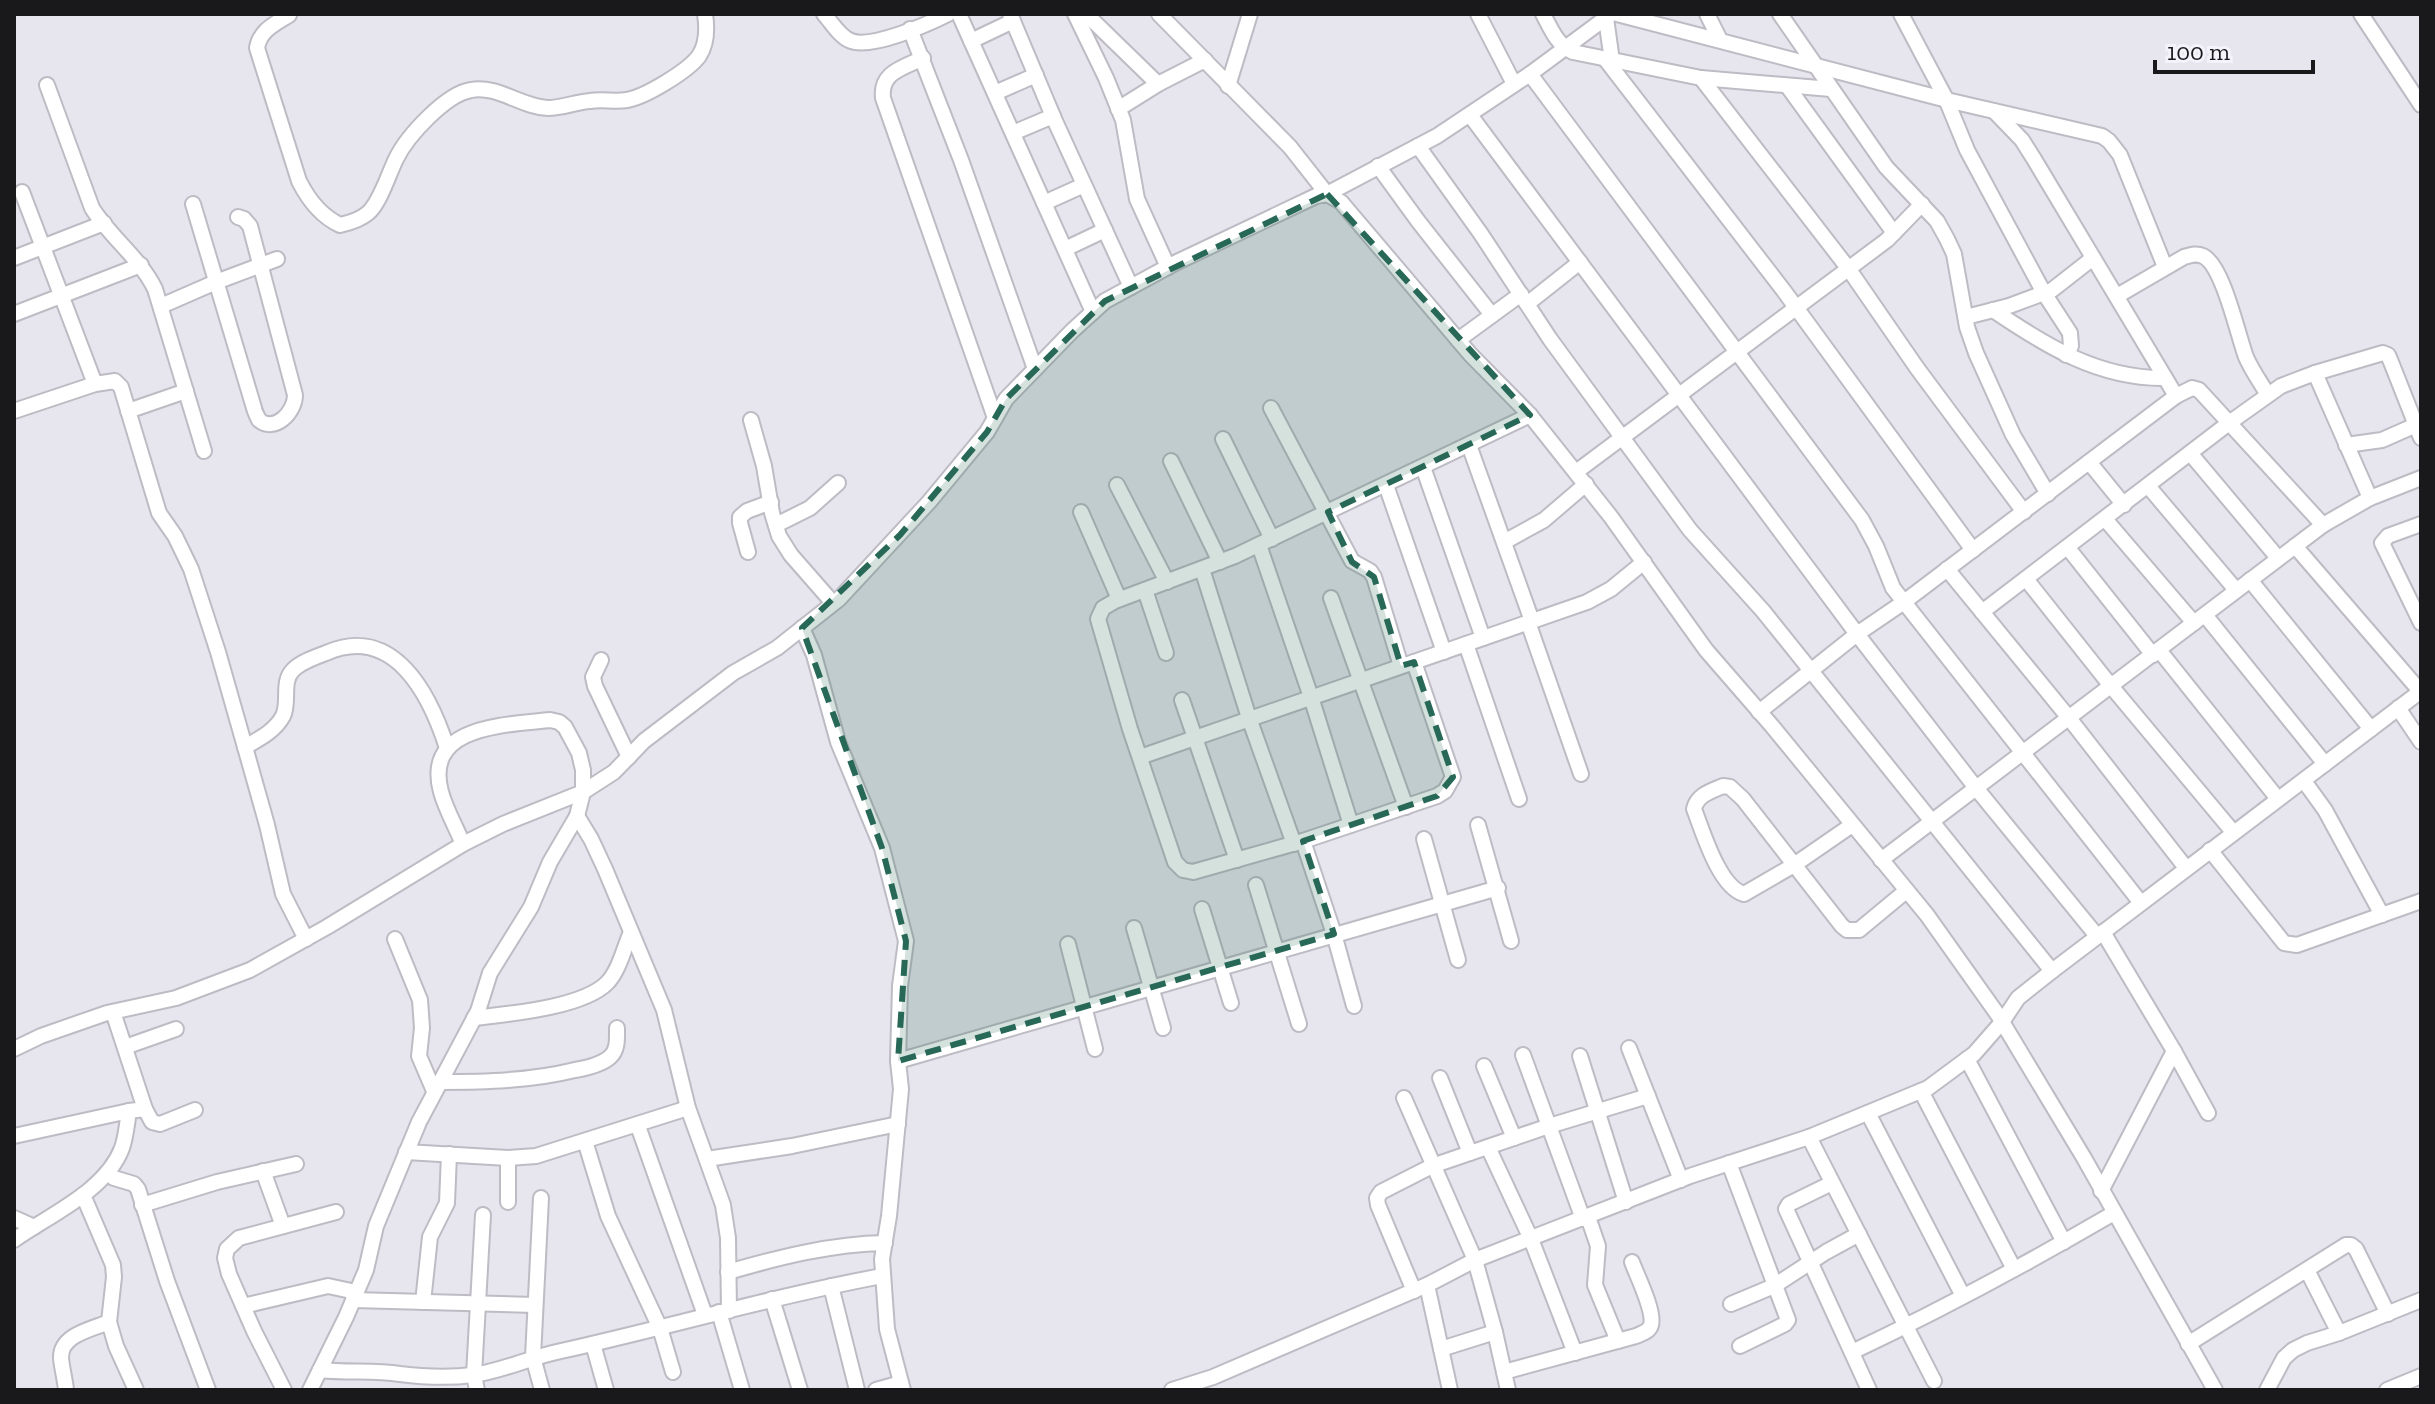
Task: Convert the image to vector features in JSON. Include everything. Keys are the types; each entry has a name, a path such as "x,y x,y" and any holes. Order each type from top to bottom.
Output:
{"street":[{"path":"289,15 264,31 257,48 305,194 332,222 340,225 367,214 374,206 398,154 434,112 458,93 479,89 496,91 529,105 548,108 587,101 624,101 650,91 699,56 707,26 705,14"},
{"path":"824,14 843,37 861,44 948,14"},
{"path":"959,14 1093,312"},
{"path":"1075,14 1123,120 1137,199 1168,267"},
{"path":"1086,14 1158,84"},
{"path":"1159,14 1290,147 1327,194 1335,197 1363,226 1458,340 1530,415 1644,562 1706,650 1927,915 2002,1022 2215,1390"},
{"path":"1228,86 1250,14"},
{"path":"1478,14 1514,84"},
{"path":"1543,14 1564,48 1609,60 1701,78 1831,89"},
{"path":"1707,14 1720,40"},
{"path":"1780,14 1886,167 1937,221 1954,254 1976,353 2013,435 2048,494"},
{"path":"1901,14 1946,99 1967,150 2072,339 2066,355"},
{"path":"2361,14 2421,105"},
{"path":"1611,15 1609,60 1973,550"},
{"path":"14,1049 41,1036 113,1012 176,998 250,970 463,844 503,824 583,792 614,772 644,741 733,673 777,648 833,603 929,502 987,432 1006,399 1105,301 1168,267 1316,196 1327,194 1418,146 1470,115 1611,15 2102,136 2120,155 2165,267"},
{"path":"971,41 1011,18 1131,287"},
{"path":"910,29 1035,369"},
{"path":"923,58 885,79 883,98 995,418"},
{"path":"1118,109 1205,60"},
{"path":"1530,74 1862,520 1887,576 1904,602 2141,903"},
{"path":"995,93 1036,75"},
{"path":"1701,78 1848,268 1917,368 2024,512"},
{"path":"47,85 92,208 141,265 155,289 204,451"},
{"path":"1788,87 1894,233"},
{"path":"1994,111 2022,140 2176,396"},
{"path":"1470,115 1857,634 1976,788 2100,934 2174,1051 2208,1113"},
{"path":"1013,133 1053,116"},
{"path":"1418,146 1690,530 1763,611 2052,971"},
{"path":"1378,166 1492,315"},
{"path":"1044,203 1084,185"},
{"path":"22,192 95,384"},
{"path":"193,204 258,419 271,423 285,418 292,411 295,395 250,226 238,217"},
{"path":"1504,542 1544,520 1581,478 1623,438 1894,233 1922,204"},
{"path":"14,258 104,223"},
{"path":"1065,249 1105,230"},
{"path":"2117,296 2165,267 2194,254 2202,255 2218,277 2235,318 2246,357 2268,395"},
{"path":"1966,317 2052,290 2093,258"},
{"path":"161,306 277,259"},
{"path":"1458,340 1492,315 1524,299 1580,262"},
{"path":"14,314 141,265"},
{"path":"1993,310 2043,344 2100,370 2142,378 2165,378"},
{"path":"1982,612 2268,395 2291,381 2315,373 2373,354 2388,355 2418,432 2346,445"},
{"path":"2315,373 2370,498"},
{"path":"14,411 95,384 115,381 121,387 159,513 175,536 191,569 245,747 283,894 306,939"},
{"path":"1759,712 1857,634 1904,602 2176,396 2192,388 2199,390 2323,525"},
{"path":"128,411 186,391"},
{"path":"1271,408 1328,512 1352,561 1370,571 1374,577 1453,777 1445,791 1437,796 1298,843 1193,872 1183,870 1175,862 1098,619 1103,608 1265,542 1328,512 1386,485 1530,415"},
{"path":"751,420 776,525 791,555 833,603"},
{"path":"1223,439 1265,542 1351,825"},
{"path":"1469,445 1581,774"},
{"path":"2190,453 2278,558"},
{"path":"1171,461 1220,562"},
{"path":"2089,462 2124,505"},
{"path":"1423,467 1483,638"},
{"path":"1881,860 2323,525 2370,498 2421,478"},
{"path":"776,525 810,508 838,483"},
{"path":"1117,485 1167,582"},
{"path":"1386,485 1444,652"},
{"path":"2148,486 2236,590"},
{"path":"748,552 740,517 771,502"},
{"path":"1081,512 1119,599"},
{"path":"2105,519 2200,619 2325,764"},
{"path":"2420,527 2388,536 2382,543 2421,623"},
{"path":"1172,1390 1213,1377 1420,1288 1475,1260 1681,1180 1809,1137 1921,1091 1974,1054 2018,998 2420,691 2295,546"},
{"path":"2068,548 2278,799"},
{"path":"1140,757 1587,602 1611,589 1644,562"},
{"path":"1202,569 1249,718 1334,934 1354,1006"},
{"path":"1947,569 2186,868"},
{"path":"2026,579 2233,832"},
{"path":"2250,580 2371,729"},
{"path":"1145,590 1166,653"},
{"path":"1331,598 1406,807"},
{"path":"802,628 814,655 838,742 882,848 906,941 900,986 898,1061 901,1089 882,1276 887,1329 902,1386 876,1390"},
{"path":"1466,644 1519,799"},
{"path":"245,747 269,733 284,714 288,677 298,665 344,646 354,646 389,655 406,669 420,685 447,748"},
{"path":"601,660 593,677 595,686 629,757"},
{"path":"1182,700 1237,860"},
{"path":"2398,708 2421,742"},
{"path":"310,1390 366,1270 376,1226 436,1087 474,1018 490,973 531,907 550,862 577,816 583,792 583,770 573,738 559,722 550,720 475,731 447,748 438,771 441,792 463,844"},
{"path":"2304,781 2325,810 2382,915"},
{"path":"1852,825 1794,865 1744,894 1738,893 1726,880 1712,855 1694,809 1707,793 1723,786 1730,787 1743,799 1794,865 1842,926 1852,932 1865,926 1906,891"},
{"path":"577,816 591,839 664,1010 688,1108 723,1205 727,1222 728,1272 718,1313"},
{"path":"1478,825 1511,941"},
{"path":"1424,839 1458,960"},
{"path":"2210,850 2284,943 2289,945 2297,945 2421,901"},
{"path":"1256,885 1299,1024"},
{"path":"898,1061 1498,888"},
{"path":"1202,909 1231,1003"},
{"path":"1134,928 1163,1028"},
{"path":"474,1018 531,1011 598,990 611,977 631,932"},
{"path":"395,939 420,1000 422,1028 419,1056 436,1087"},
{"path":"1068,944 1095,1049"},
{"path":"113,1012 152,1122 160,1124 195,1110"},
{"path":"436,1087 528,1080 592,1066 614,1054 617,1028"},
{"path":"125,1047 176,1029"},
{"path":"1629,1048 1681,1180"},
{"path":"2101,1191 2174,1051"},
{"path":"1523,1055 1598,1246 1595,1285 1618,1341"},
{"path":"1580,1056 1626,1202"},
{"path":"1967,1059 2064,1242"},
{"path":"1484,1066 1514,1138"},
{"path":"1440,1078 1470,1153"},
{"path":"1921,1091 2014,1269"},
{"path":"1450,1390 1441,1349 1420,1288 1377,1198 1381,1192 1432,1166 1648,1096"},
{"path":"1404,1098 1475,1260 1508,1390"},
{"path":"406,1152 508,1158 536,1156 688,1108"},
{"path":"14,1136 145,1109"},
{"path":"14,1240 61,1212 108,1173 123,1146 129,1111"},
{"path":"1868,1113 1963,1296"},
{"path":"707,1159 792,1146 898,1124"},
{"path":"638,1126 718,1313 742,1390"},
{"path":"1809,1137 1934,1381"},
{"path":"585,1141 608,1216 660,1328 673,1372"},
{"path":"1488,1147 1531,1239 1575,1353"},
{"path":"423,1302 430,1237 447,1203 449,1154"},
{"path":"508,1158 508,1202"},
{"path":"1729,1163 1788,1320 1740,1346"},
{"path":"142,1205 296,1164"},
{"path":"263,1171 283,1226"},
{"path":"108,1173 134,1184 208,1390"},
{"path":"1832,1183 1787,1206 1788,1214 1869,1390"},
{"path":"83,1195 113,1265 109,1322 136,1390"},
{"path":"541,1198 533,1357 542,1390"},
{"path":"284,1390 229,1274 225,1258 227,1249 239,1238 336,1212"},
{"path":"1852,1352 2014,1269 2114,1213"},
{"path":"475,1382 483,1215"},
{"path":"14,1218 34,1227"},
{"path":"1731,1304 1774,1286 1859,1234"},
{"path":"728,1272 820,1249 885,1243"},
{"path":"2188,1344 2346,1245 2356,1249 2388,1314"},
{"path":"1504,1372 1648,1331 1652,1323 1650,1311 1632,1262"},
{"path":"2307,1270 2339,1333"},
{"path":"320,1370 475,1382 533,1357 772,1299 882,1276"},
{"path":"243,1306 328,1286 354,1296 423,1302 535,1305"},
{"path":"831,1286 857,1390"},
{"path":"772,1299 800,1390"},
{"path":"2267,1390 2284,1358 2293,1350 2421,1300"},
{"path":"66,1390 62,1347 69,1339 109,1322"},
{"path":"1441,1349 1495,1332"},
{"path":"593,1344 606,1390"},
{"path":"399,1374 405,1390"},
{"path":"2387,1390 2421,1376"}],"highlighted area":[{"path":"1327,194 1530,415 1328,512 1352,562 1374,577 1401,666 1414,662 1453,777 1437,796 1303,841 1334,934 898,1061 906,941 882,848 802,628 900,535 987,432 1006,399 1105,301"}]}
